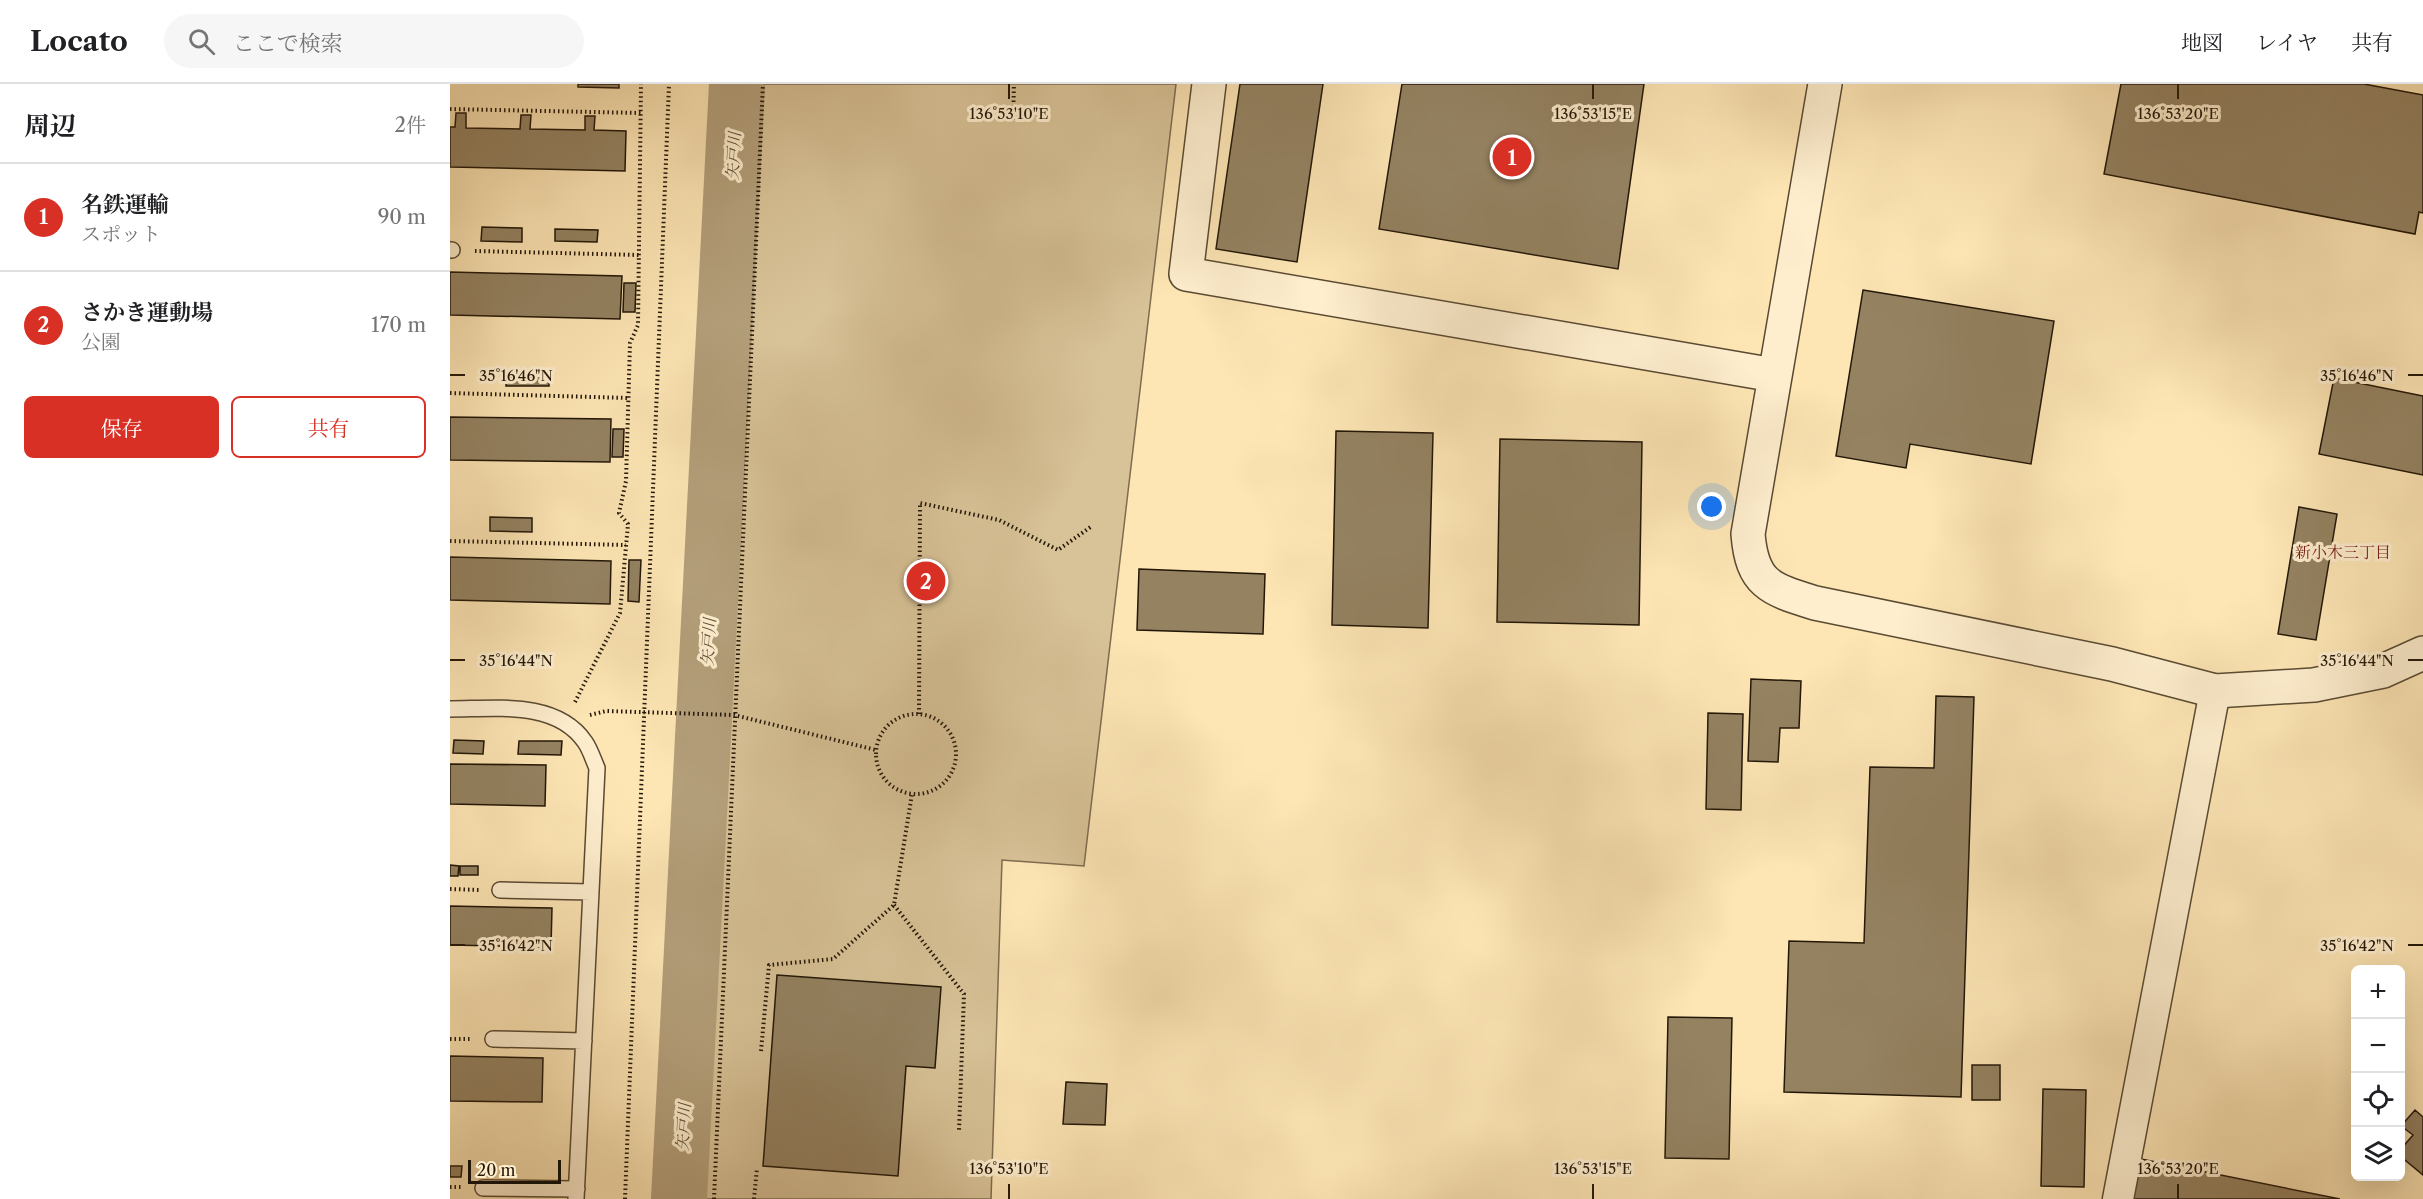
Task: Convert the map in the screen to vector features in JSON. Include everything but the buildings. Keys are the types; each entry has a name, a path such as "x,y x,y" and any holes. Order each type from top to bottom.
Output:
{"street":[{"path":"1209,84 1186,274 1774,375"},
{"path":"1825,84 1748,534 1750,560 1764,581 1786,594 1815,603 2112,664 2215,691 2314,686 2383,670 2423,653"},
{"path":"2118,1199 2215,691"}],"lane":[{"path":"450,709 533,710 565,722 585,742 597,768 576,1194 483,1188"},
{"path":"500,890 591,892"},
{"path":"493,1040 584,1041"}],"path":[{"path":"565,722 620,613 627,524 619,513 626,481 630,343 638,325 641,84"},
{"path":"625,1199 669,84"},
{"path":"714,1199 762,84"},
{"path":"1013,120 1014,84"},
{"path":"450,109 641,113"},
{"path":"451,250 639,255"},
{"path":"450,393 628,398"},
{"path":"919,714 920,503 999,520 1058,550 1092,526"},
{"path":"450,541 626,545"},
{"path":"644,711 668,714 734,715 876,750"},
{"path":"919,714 933,718 944,726 952,737 956,755 954,769 941,786 925,793 912,794 894,788 883,778 877,766 876,750 885,728 905,716 919,714"},
{"path":"761,1051 769,964 833,959 894,905 912,794"},
{"path":"894,905 964,994 959,1131"},
{"path":"754,1199 757,1168"}],"shaded area":[{"path":"762,84 1176,84 1084,866 1002,860 991,1199 699,1199"}],"waterway":[{"name":"矢戸川","path":"679,1199 737,84"}],"place":[{"name":"名鉄運輸","path":"1512,157"},
{"name":"さかき運動場","path":"926,581"}],"district":[{"name":"新小木三丁目","path":"2343,552"}]}
